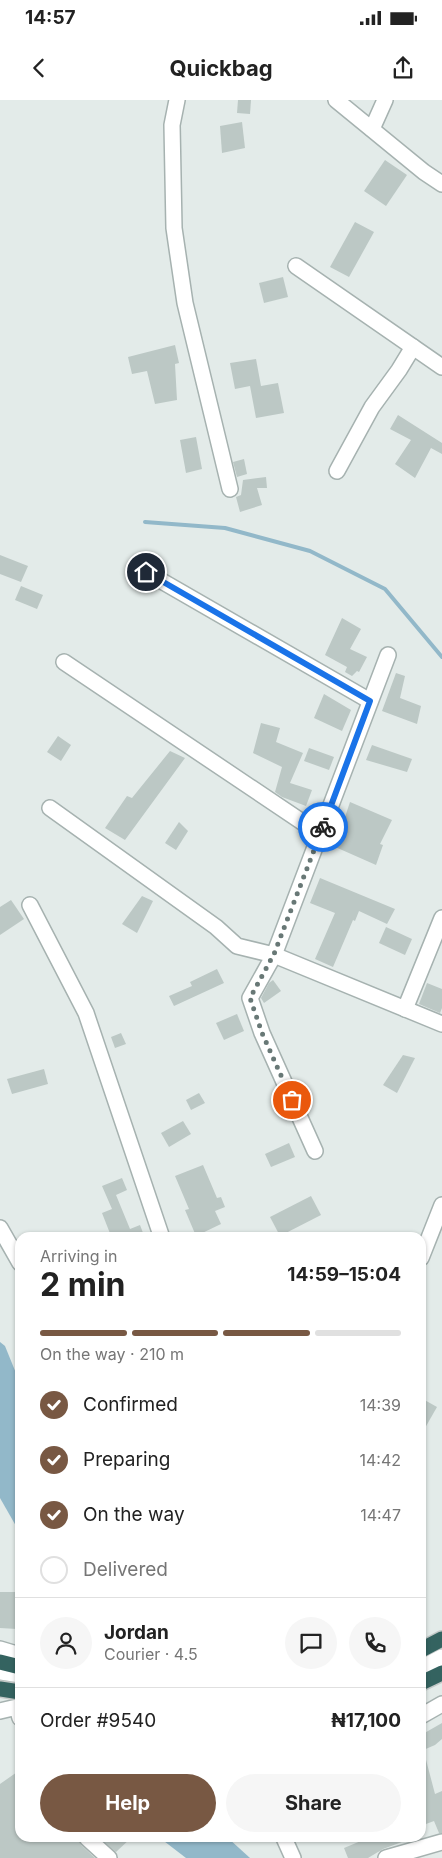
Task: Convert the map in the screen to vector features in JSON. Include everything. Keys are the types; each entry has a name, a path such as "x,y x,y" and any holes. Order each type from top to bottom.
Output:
{"highway":[{"path":"426,1647 442,1639"},
{"path":"0,1662 15,1666"},
{"path":"426,1681 442,1673"},
{"path":"0,1689 15,1691"}],"street":[{"path":"177,100 172,125 174,228 185,303 230,489"},
{"path":"336,100 424,172 442,184"},
{"path":"372,128 385,100"},
{"path":"296,266 442,367"},
{"path":"337,471 372,407 413,347"},
{"path":"146,572 370,701"},
{"path":"315,1151 262,1033 250,998 274,954 388,655"},
{"path":"64,662 320,834"},
{"path":"50,808 216,927 237,946 274,954 442,1024"},
{"path":"30,905 86,1013 160,1232"},
{"path":"405,1009 442,918"},
{"path":"426,1245 442,1205"},
{"path":"0,1228 15,1254"},
{"path":"0,1650 15,1653"},
{"path":"426,1665 442,1657"},
{"path":"0,1672 15,1674"},
{"path":"0,1683 15,1684"},
{"path":"426,1713 442,1704"},
{"path":"0,1706 15,1710"},
{"path":"0,1711 15,1711"},
{"path":"91,1842 109,1858"},
{"path":"286,1842 294,1858"},
{"path":"386,1858 442,1842"}],"water":[{"path":"0,1342 5,1346 15,1371 15,1524 0,1498"},
{"path":"165,1842 232,1842 250,1858 186,1858"}],"building":[{"path":"238,100 251,100 250,114 237,113"},
{"path":"242,122 245,148 222,153 220,126"},
{"path":"385,160 407,175 386,206 364,191"},
{"path":"355,222 374,232 349,277 330,267"},
{"path":"283,277 288,297 264,303 259,283"},
{"path":"175,345 179,363 175,364 177,400 155,404 147,371 132,374 128,357"},
{"path":"256,359 261,386 278,383 284,413 256,418 250,386 235,389 230,363"},
{"path":"398,415 442,443 442,454 431,448 415,478 395,464 411,440 390,429"},
{"path":"196,437 202,469 186,473 180,440"},
{"path":"244,459 247,474 237,477 233,462"},
{"path":"266,477 267,488 257,488 262,505 240,512 236,497 241,495 243,480"},
{"path":"0,555 28,566 21,582 0,574"},
{"path":"21,586 43,595 37,609 15,600"},
{"path":"342,618 361,629 350,649 367,657 359,672 357,671 352,676 345,672 347,667 325,655"},
{"path":"396,673 405,676 400,698 421,706 417,724 382,711"},
{"path":"324,694 351,710 342,731 314,718"},
{"path":"261,723 280,728 276,742 303,753 290,783 312,790 306,806 282,797 275,792 282,767 253,753"},
{"path":"58,736 71,745 61,761 47,752"},
{"path":"372,745 412,759 407,772 366,760"},
{"path":"309,748 334,757 329,770 304,761"},
{"path":"170,751 185,758 125,840 105,828 127,796 132,798"},
{"path":"350,802 392,820 380,844 383,845 376,865 333,846 338,828 341,829"},
{"path":"179,822 188,831 176,850 165,843"},
{"path":"320,878 395,909 387,924 359,911 355,921 353,920 333,967 315,959 335,913 310,903"},
{"path":"142,896 153,901 137,933 122,924"},
{"path":"11,900 24,919 0,935 0,907"},
{"path":"386,927 412,939 405,955 379,943"},
{"path":"217,969 224,983 174,1006 169,996 192,986 190,982"},
{"path":"273,980 281,991 264,1003 261,998 269,983"},
{"path":"427,983 442,989 442,1008 440,1013 419,1004"},
{"path":"237,1014 244,1031 224,1040 216,1023"},
{"path":"121,1033 126,1044 115,1048 111,1037"},
{"path":"403,1055 415,1058 397,1093 383,1085"},
{"path":"44,1069 48,1084 12,1094 7,1079"},
{"path":"199,1093 205,1103 191,1110 186,1100"},
{"path":"183,1121 191,1134 169,1147 161,1133"},
{"path":"289,1143 295,1157 271,1167 265,1154"},
{"path":"203,1165 217,1198 221,1197 225,1207 215,1211 221,1224 204,1232 194,1232 185,1210 189,1209 175,1176"},
{"path":"122,1178 127,1190 116,1195 130,1229 140,1225 143,1232 109,1232 102,1213 112,1209 102,1186"},
{"path":"311,1196 321,1215 288,1232 278,1232 270,1217"},
{"path":"426,1401 437,1407 426,1426"},
{"path":"0,1592 15,1592 15,1629 0,1628"},
{"path":"442,1723 442,1739 426,1749 426,1732"},
{"path":"426,1760 435,1794 442,1791 442,1833 439,1833 434,1821 426,1824"},
{"path":"15,1774 15,1842 80,1842 95,1858 0,1858 0,1784"},
{"path":"105,1842 127,1842 116,1852"},
{"path":"358,1842 402,1842 383,1849 368,1858 348,1858 344,1848"}],"waterway":[{"path":"145,522 225,528 310,551 385,589 442,657"}],"way so far":[{"path":"292,1100 262,1033 250,998 274,954 323,827"}],"route":[{"path":"146,572 370,701 323,827"}]}
